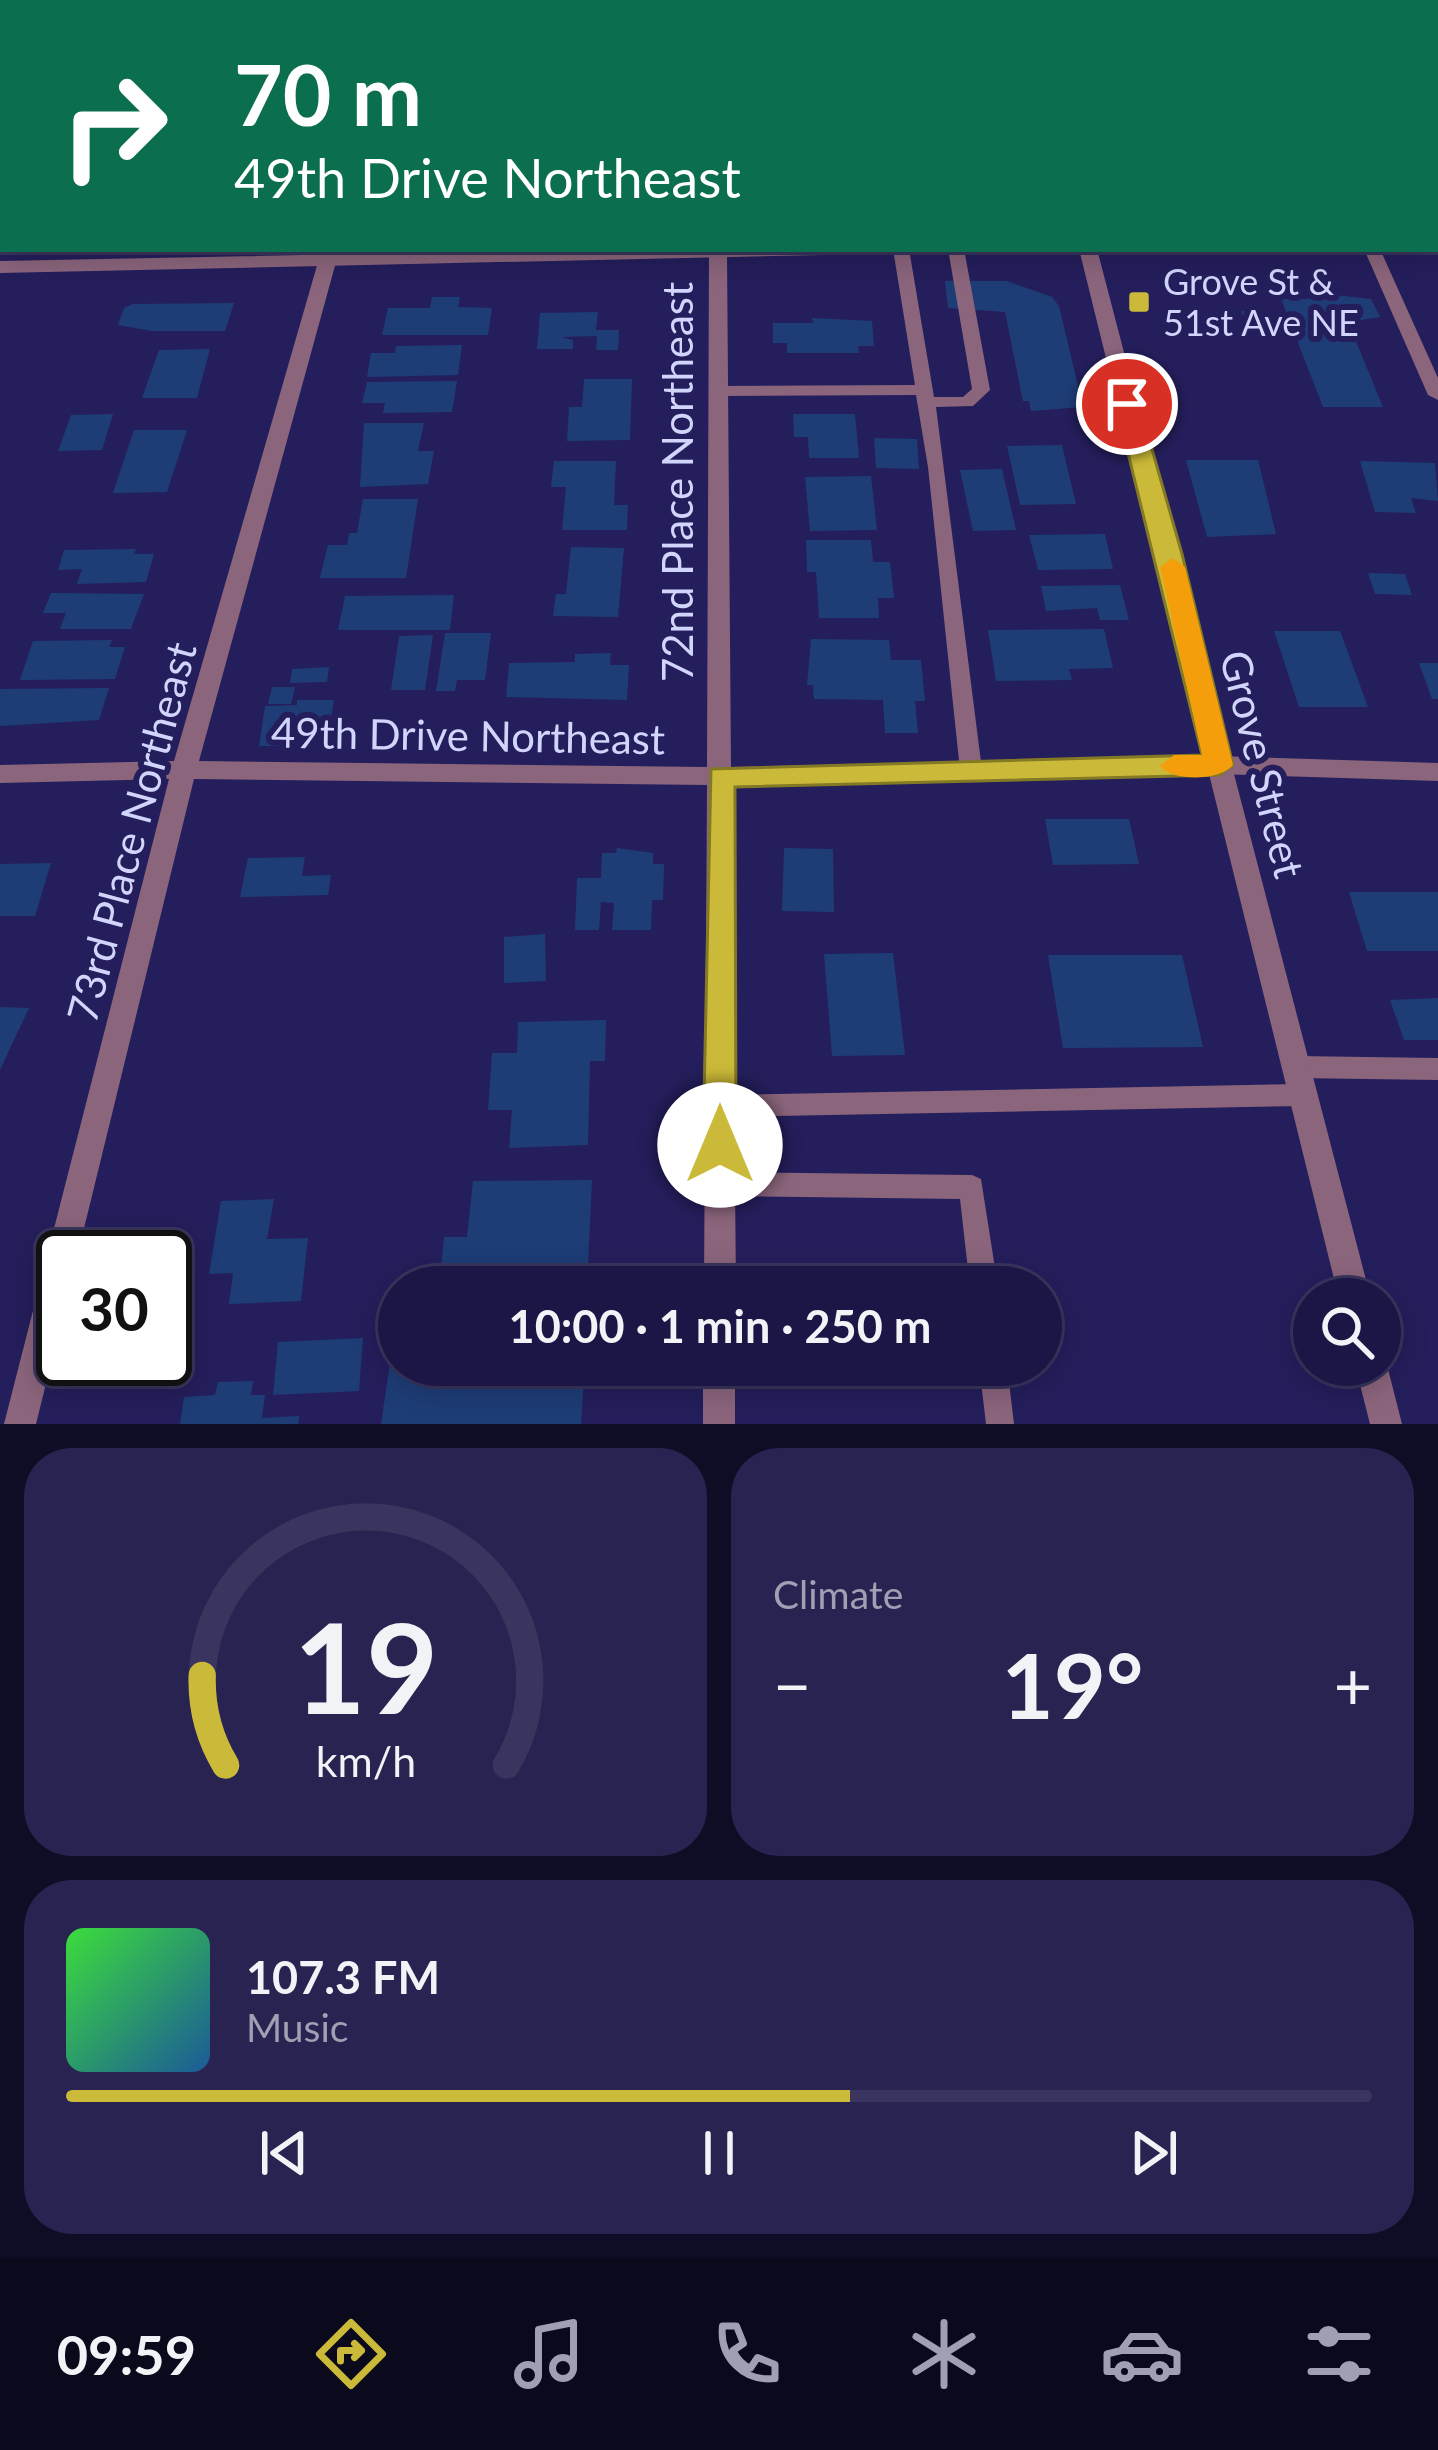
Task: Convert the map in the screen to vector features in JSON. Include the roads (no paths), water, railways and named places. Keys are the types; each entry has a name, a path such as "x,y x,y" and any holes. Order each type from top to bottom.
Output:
{"street":[{"path":"0,267 227,256 327,262 402,255 639,252"},
{"name":"72nd Place Northeast","path":"718,252 719,1266"},
{"name":"Grove Street","path":"1089,252 1170,554 1350,1278"},
{"name":"73rd Place Northeast","path":"20,1424 184,770 327,262"},
{"name":"49th Drive Northeast","path":"0,774 184,770 721,776 1219,765 1438,772"},
{"path":"719,1386 719,1424"},
{"path":"1376,1386 1386,1424"}],"lane":[{"path":"902,252 927,396 971,770"},
{"path":"718,391 927,396 967,402 982,390 957,252"},
{"path":"1373,252 1436,395"},
{"path":"720,1106 1036,1101 1438,1069"},
{"path":"720,1184 972,1187 981,1266"},
{"path":"996,1386 1000,1424"}],"place":[{"name":"Grove St & 51st Ave NE","path":"1139,302"}]}
